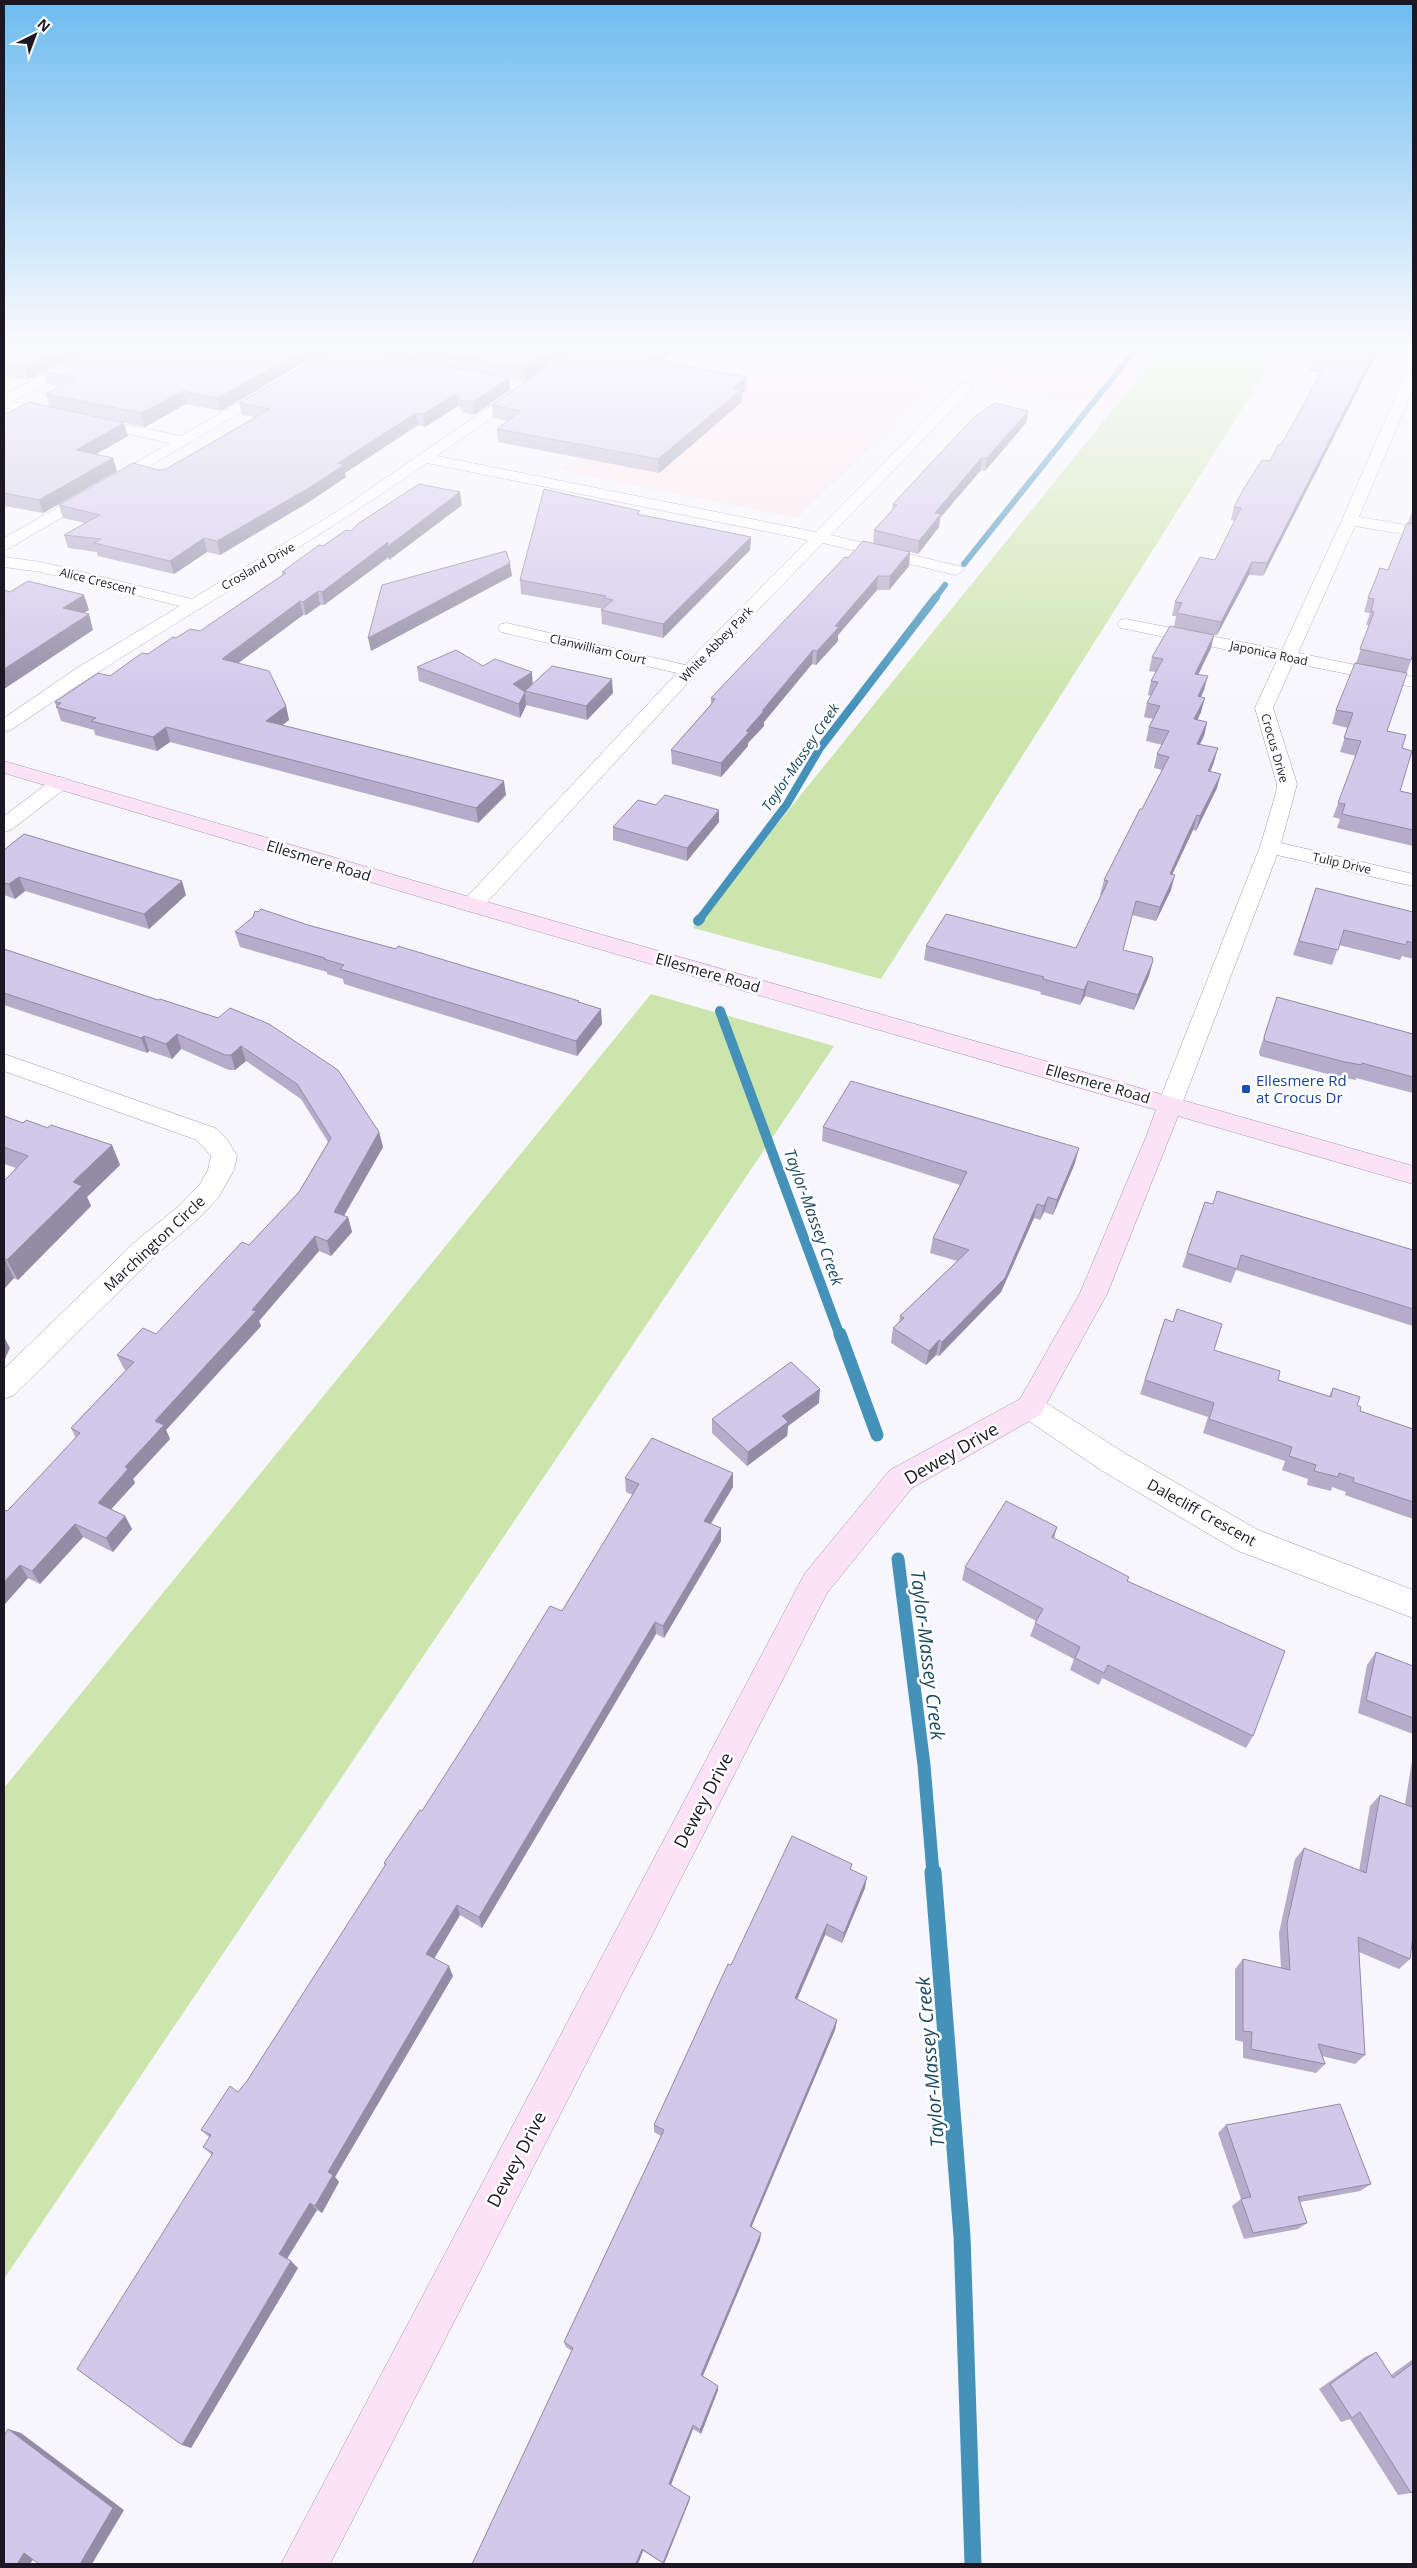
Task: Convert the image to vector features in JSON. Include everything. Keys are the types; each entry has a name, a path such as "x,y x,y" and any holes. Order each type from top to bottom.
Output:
{"main road":[{"name":"Ellesmere Road","path":"4,767 472,905 1413,1175"},
{"path":"1030,1407 1093,1294 1159,1137 1170,1104"},
{"name":"Dewey Drive","path":"305,2564 816,1583 901,1479 1030,1407"}],"street":[{"path":"4,545 135,469"},
{"name":"Crosland Drive","path":"4,726 84,672 193,604 250,573 312,534 409,469"},
{"path":"479,469 819,537 956,570"},
{"name":"White Abbey Park","path":"472,905 689,671 886,469"},
{"name":"Crocus Drive","path":"1170,1104 1270,847 1287,784 1264,708 1350,520 1377,469"},
{"path":"1350,520 1413,531"},
{"name":"Alice Crescent","path":"4,562 41,567 193,604"},
{"name":"Japonica Road","path":"1126,624 1413,682"},
{"name":"Clanwilliam Court","path":"507,628 689,671"},
{"path":"4,826 60,783"},
{"name":"Tulip Drive","path":"1270,847 1413,880"},
{"name":"Marchington Circle","path":"4,1062 206,1134 217,1144 224,1156 221,1170 209,1191 189,1212 146,1248 4,1387"},
{"name":"Dalecliff Crescent","path":"1030,1407 1115,1463 1247,1540 1413,1604"}],"shaded area":[{"path":"559,469 848,469 797,518 558,470"}],"green space":[{"path":"1065,469 1204,469 881,979 693,928"},
{"path":"651,994 834,1046 4,2279 4,1788"}],"building":[{"path":"4,469 94,469 39,500 4,493"},
{"path":"123,469 338,469 217,541 204,538 170,561 94,543 101,539 64,535 100,515 59,505"},
{"path":"926,469 972,469 935,513 941,514 919,541 874,530 897,505 893,504"},
{"path":"1256,469 1315,469 1267,563 1252,562 1221,622 1177,613 1182,603 1175,602 1200,557 1215,560 1241,508 1234,507"},
{"path":"419,484 460,492 387,547 388,542 322,592 318,591 303,602 300,601 222,659 269,671 286,706 266,721 504,781 476,808 166,727 153,737 91,721 96,718 56,707 61,703 55,702 98,673 110,676 142,653 148,654 173,637 176,638 190,629 200,631 286,573 282,572 319,545 323,546 346,530 351,531 359,523"},
{"path":"544,489 640,511 637,514 751,537 663,624 601,610 613,600 604,598 606,596 520,580"},
{"path":"1407,523 1413,524 1413,654 1411,660 1360,649 1374,612 1371,611 1374,599 1368,598 1380,568 1388,570"},
{"path":"863,541 910,552 890,576 878,576 835,626 839,627 817,651 813,650 746,731 749,732 721,763 671,750 715,699 711,698 845,557 848,558"},
{"path":"506,551 510,563 368,638 382,585"},
{"path":"28,581 84,595 63,608 89,614 4,669 4,590 10,592"},
{"path":"1170,626 1214,635 1195,674 1208,676 1198,696 1205,698 1194,719 1207,722 1197,744 1218,748 1208,771 1221,774 1200,816 1197,815 1187,836 1170,874 1175,875 1160,907 1136,901 1123,950 1152,957 1153,961 1138,995 1088,981 1084,990 1043,979 1044,977 926,946 946,914 1076,948 1108,881 1104,880 1169,757 1157,754 1169,731 1149,727 1160,706 1147,703 1158,682 1151,681 1163,659 1152,657"},
{"path":"456,650 483,666 495,659 532,672 513,684 525,692 519,704 417,667"},
{"path":"1355,663 1407,673 1387,731 1406,735 1402,748 1412,751 1400,791 1413,794 1413,830 1342,814 1345,804 1338,803 1361,741 1344,738 1353,713 1336,710"},
{"path":"552,666 612,679 586,706 525,691"},
{"path":"665,795 719,810 687,848 613,827 638,800 656,805"},
{"path":"24,834 182,881 144,914 19,877 9,884 4,883 4,850"},
{"path":"1316,888 1413,912 1413,943 1407,941 1406,945 1344,930 1338,950 1299,941"},
{"path":"261,909 308,925 396,949 398,946 601,1009 576,1041 340,969 344,965 235,932 253,917 255,911 258,912"},
{"path":"4,949 218,1018 230,1008 269,1024 338,1070 379,1132 334,1212 348,1217 327,1241 315,1236 252,1310 256,1311 155,1421 164,1425 125,1467 128,1469 98,1503 125,1516 106,1538 75,1524 32,1571 20,1565 4,1582 4,1510 7,1511 12,1506 80,1433 71,1428 134,1362 117,1355 143,1328 156,1334 242,1242 249,1245 299,1192 331,1138 297,1084 241,1046 231,1055 225,1055 177,1034 166,1044 144,1036 141,1038 4,993"},
{"path":"1277,997 1413,1034 1413,1077 1362,1063 1362,1065 1345,1062 1265,1041 1264,1037"},
{"path":"851,1081 1079,1148 1057,1200 1048,1197 1044,1206 1037,1204 1005,1278 942,1342 939,1340 929,1351 893,1328 904,1318 900,1316 969,1250 933,1238 967,1172 823,1127"},
{"path":"4,1116 23,1123 26,1120 48,1128 51,1125 112,1145 73,1182 82,1186 7,1260 4,1258 4,1181 28,1156 4,1147"},
{"path":"1217,1191 1413,1250 1413,1309 1241,1255 1237,1269 1187,1253 1205,1202 1213,1204"},
{"path":"1177,1309 1222,1324 1214,1350 1280,1371 1278,1380 1331,1397 1333,1388 1360,1397 1357,1405 1361,1407 1360,1411 1413,1429 1413,1502 1353,1482 1354,1478 1339,1473 1338,1477 1314,1471 1316,1465 1289,1456 1292,1447 1209,1419 1214,1403 1145,1380 1165,1319 1173,1322"},
{"path":"791,1362 820,1389 782,1416 788,1422 748,1452 712,1419"},
{"path":"652,1438 733,1473 704,1521 721,1528 663,1626 655,1622 479,1917 457,1905 426,1954 449,1966 328,2172 333,2175 315,2206 310,2203 279,2254 291,2261 182,2445 77,2369 213,2153 203,2147 211,2135 201,2130 230,2086 238,2092 247,2081 386,1864 384,1863 420,1810 422,1811 479,1722 550,1606 562,1611 639,1484 625,1478"},
{"path":"1006,1501 1057,1527 1052,1537 1129,1577 1127,1581 1285,1651 1253,1736 1108,1665 1104,1673 1075,1658 1080,1647 1035,1623 1043,1609 965,1567"},
{"path":"1376,1652 1413,1666 1413,1718 1366,1700"},
{"path":"1380,1795 1412,1807 1413,1802 1413,1936 1410,1959 1358,1937 1365,2055 1318,2044 1325,2064 1251,2049 1252,2032 1243,2031 1243,1959 1290,1970 1287,1923 1304,1848 1366,1873"},
{"path":"792,1836 852,1864 850,1869 867,1877 844,1933 827,1924 795,1998 837,2020 750,2226 761,2233 701,2375 718,2386 700,2430 693,2425 669,2484 690,2497 663,2563 642,2549 636,2564 472,2564 573,2348 564,2342 664,2130 654,2125 728,1964 731,1965"},
{"path":"1340,2104 1371,2184 1298,2197 1307,2223 1253,2233 1241,2199 1251,2197 1226,2125"},
{"path":"1376,2352 1393,2378 1413,2363 1413,2491 1411,2493 1360,2412 1352,2418 1330,2384"},
{"path":"8,2429 113,2508 80,2564 39,2564 24,2553 17,2564 4,2563 4,2436"}],"waterway":[{"name":"Taylor-Massey Creek","path":"964,564 1040,469"},
{"name":"Taylor-Massey Creek","path":"935,598 945,585"},
{"name":"Taylor-Massey Creek","path":"699,920 787,804 820,748 936,597"},
{"name":"Taylor-Massey Creek","path":"720,1011 840,1336"},
{"name":"Taylor-Massey Creek","path":"840,1334 877,1435"},
{"name":"Taylor-Massey Creek","path":"898,1559 924,1765 933,1873"},
{"name":"Taylor-Massey Creek","path":"933,1872 962,2236 973,2564"}],"place":[{"name":"Ellesmere Rd at Crocus Dr","path":"1246,1089"}]}
